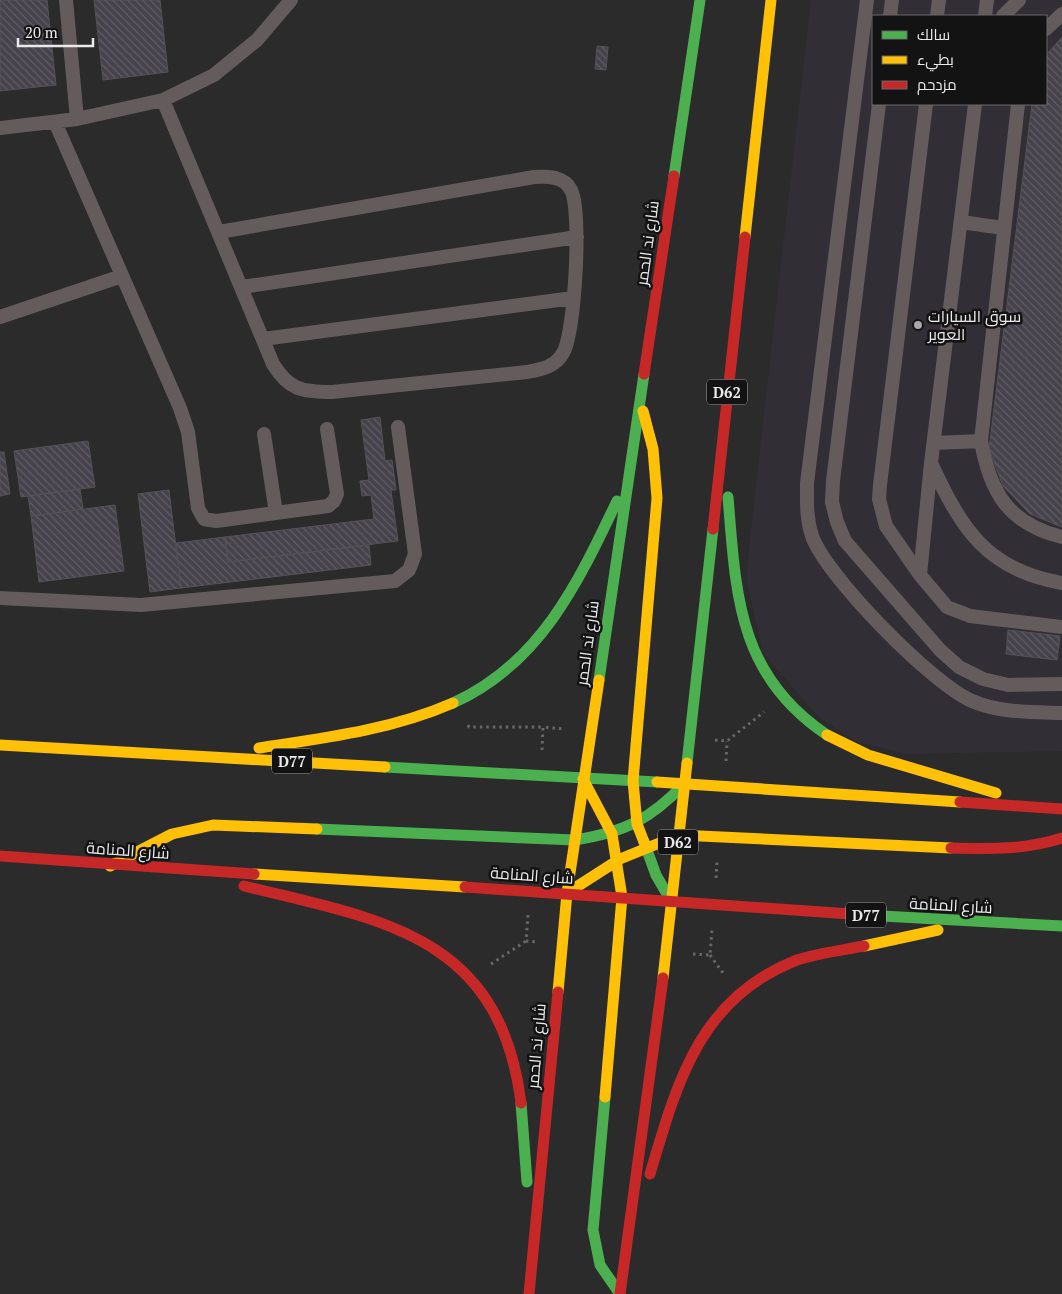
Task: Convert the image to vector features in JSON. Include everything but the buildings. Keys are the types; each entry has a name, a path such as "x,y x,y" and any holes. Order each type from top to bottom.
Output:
{"main road":[{"name":"شارع ند الحمر","path":"528,1294 567,893 700,0"},
{"name":"D62","path":"626,1252 662,991 771,0"},
{"path":"640,402 653,449 657,498 633,781 636,824 656,875 671,901"},
{"path":"722,437 738,603 745,629 755,653 784,697 822,732 869,756 1048,808"},
{"path":"208,756 380,729 425,716 467,697 511,665 548,626 578,581 628,480"},
{"name":"D77","path":"0,745 684,784 1062,809"},
{"path":"583,779 612,834 618,860 622,898 593,1230 600,1264 607,1279 620,1294"},
{"path":"110,866 172,834 214,825 575,840 612,834 636,824 663,807 684,784"},
{"path":"567,893 618,860 644,847 679,835 1001,850 1038,846 1062,838"},
{"name":"شارع المنامة","path":"0,856 110,866 567,893 970,923 1062,926"},
{"path":"188,870 384,923 431,944 470,977 496,1015 513,1058 534,1244"},
{"path":"620,1294 626,1252 672,1101 690,1053 703,1031 731,999 756,980 798,960 970,923"}],"lane":[{"path":"66,0 77,119"},
{"path":"0,128 77,119 164,100 214,75 258,40 291,0"},
{"path":"688,0 697,21"},
{"path":"867,0 807,483 806,509 812,536 824,560 840,581 922,667 945,686 972,701 1002,710 1062,713"},
{"path":"890,15 892,0"},
{"path":"937,15 939,0"},
{"path":"985,15 987,0"},
{"path":"1004,15 1019,0"},
{"path":"1047,28 1062,14"},
{"path":"164,100 263,339 282,378 294,388 311,392 332,392 527,372 555,364 564,352 573,298 577,237 571,190 562,180 548,176 534,177 219,232"},
{"path":"879,105 833,481 832,502 836,522 845,542 858,558 940,650 959,667 983,679 1008,685 1062,684"},
{"path":"926,105 879,499 886,526 938,598 947,607 958,613 1062,627"},
{"path":"920,574 975,105"},
{"path":"1018,105 1003,228 982,441 986,470 999,496 1018,517 1043,532 1062,537"},
{"path":"55,122 184,420 200,514 210,521 320,508 334,501 337,494 327,429"},
{"path":"961,222 1003,228"},
{"path":"242,287 577,237"},
{"path":"0,317 122,276"},
{"path":"263,339 573,298"},
{"path":"0,598 141,605 395,581 409,570 415,554 398,427"},
{"path":"264,434 276,513"},
{"path":"934,443 982,441"},
{"path":"932,463 962,525 979,544 999,560 1022,572 1062,583"}],"path":[{"path":"467,697 468,727 543,727"},
{"path":"727,741 784,697"},
{"path":"470,977 526,941"}],"shaded area":[{"name":"سوق السيارات العوير","path":"811,0 1062,0 1062,751 907,754 854,741 817,715 763,653 747,582 749,547"}],"traffic: fast":[{"path":"674,176 700,0"},
{"path":"599,680 644,374"},
{"path":"728,497 739,599 747,630 758,659 775,686 797,711 827,735"},
{"path":"453,703 483,686 510,667 533,644 571,591 617,501"},
{"path":"687,763 713,529"},
{"path":"385,767 657,782"},
{"path":"317,829 575,840 608,833 635,822 660,807 684,784"},
{"path":"644,842 656,875 671,901"},
{"path":"864,915 1062,926"},
{"path":"605,1097 593,1230 600,1265 620,1294"},
{"path":"521,1103 527,1182"}],"traffic: slow":[{"path":"745,237 771,0"},
{"path":"643,411 653,449 657,498 633,781 637,824 644,842"},
{"path":"558,992 567,893 599,680"},
{"path":"259,748 358,732 406,720 453,703"},
{"path":"827,735 868,755 996,793"},
{"path":"0,745 385,767"},
{"path":"663,978 687,763"},
{"path":"583,779 612,834 622,897 605,1097"},
{"path":"657,782 960,802"},
{"path":"110,866 172,834 213,825 317,829"},
{"path":"567,893 620,859 679,835 951,848"},
{"path":"254,874 465,887"},
{"path":"864,946 938,930"}],"traffic: jam":[{"path":"644,374 674,176"},
{"path":"713,529 745,237"},
{"path":"960,802 1062,809"},
{"path":"951,848 1021,847 1062,838"},
{"path":"0,856 254,874"},
{"path":"244,886 343,911 387,925 427,944 461,969 488,1003 509,1047 521,1103"},
{"path":"465,887 864,915"},
{"path":"650,1174 671,1108 683,1076 697,1047 715,1020 736,997 764,976 797,960 864,946"},
{"path":"620,1294 663,978"},
{"path":"529,1294 558,992"}],"place":[{"name":"سوق السيارات العوير","path":"918,325"}]}
